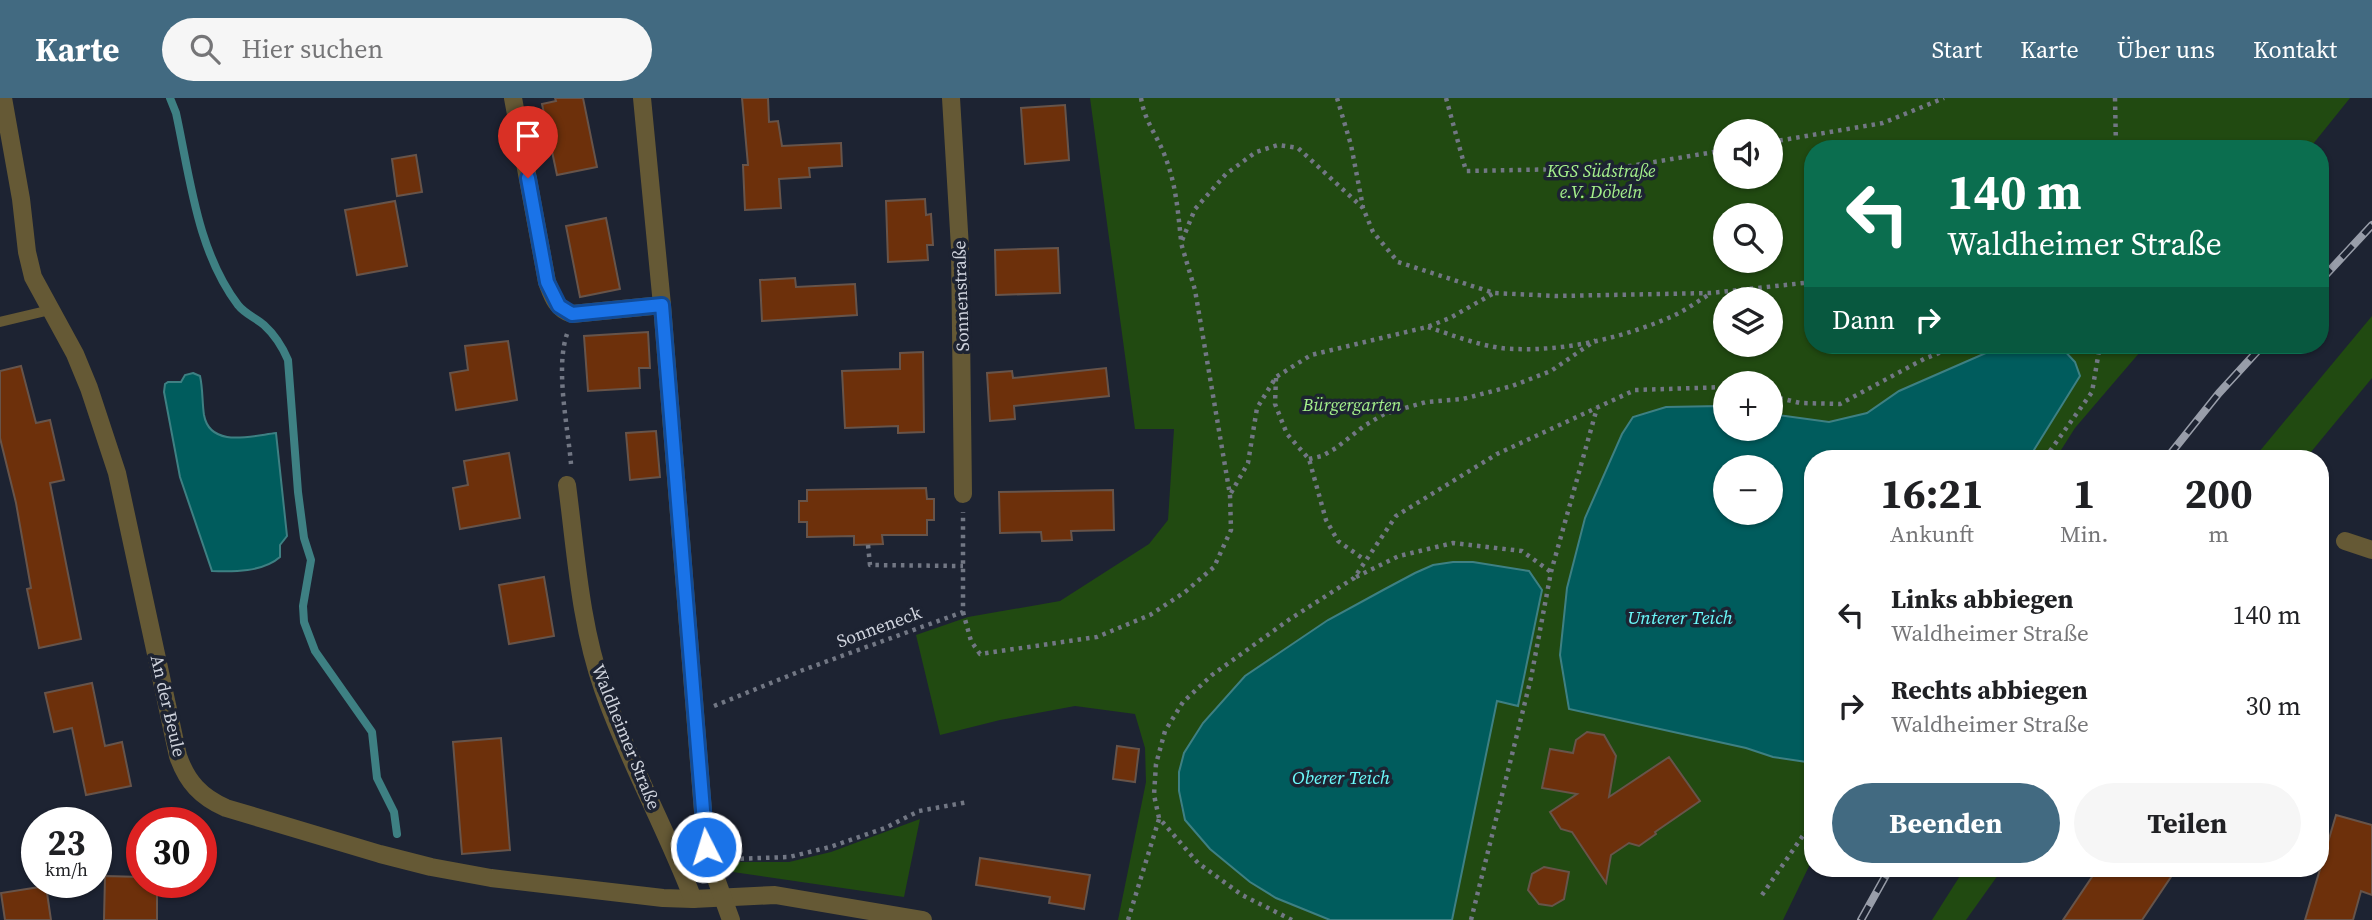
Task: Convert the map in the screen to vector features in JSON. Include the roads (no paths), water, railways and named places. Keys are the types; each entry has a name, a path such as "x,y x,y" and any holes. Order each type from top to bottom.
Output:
{"street":[{"name":"An der Beule","path":"3,98 33,277 80,365 117,473 178,756 183,771 198,792 209,801 226,808 431,867 491,878 693,899 775,895 923,920"},
{"path":"513,98 547,282 559,306 572,314 662,305"},
{"path":"642,98 662,305 704,824 711,866 731,920"},
{"name":"Sonnenstraße","path":"951,98 960,248 963,494"},
{"name":"Waldheimer Straße","path":"567,485 586,631 603,688 635,769 693,899"},
{"path":"2345,541 2372,550"}],"lane":[{"path":"0,322 50,310"}],"water":[{"name":"Unterer Teich","path":"1983,354 2068,354 2075,362 2080,376 2034,450 1804,450 1804,762 1773,757 1746,748 1569,709 1560,655 1567,588 1585,518 1622,434 1633,417 1666,407 1713,406 1713,441 1783,441 1783,416 1829,422 1867,413 1899,391"},
{"path":"193,373 200,376 204,415 214,432 233,437 276,433 287,536 280,545 280,557 265,566 238,571 212,571 180,477 164,392 168,382 181,382 185,375"},
{"name":"Oberer Teich","path":"1473,562 1529,571 1542,590 1518,706 1497,701 1452,920 1330,920 1276,898 1250,882 1210,849 1185,820 1179,791 1179,772 1184,753 1203,723 1245,676 1328,620 1415,573 1433,565"}],"waterway":[{"path":"170,98 176,113 197,213 213,261 238,305 272,333 288,360 298,492 304,538 311,560 303,606 304,622 315,651 372,732 377,778 394,812 397,834"}],"railway":[{"path":"2329,271 2372,225"},
{"path":"2173,450 2255,354"},
{"path":"1861,920 1885,877"}],"park label":[{"name":"KGS Südstraße e.V. Döbeln","path":"1601,181"},
{"name":"Bürgergarten","path":"1352,405"}]}
